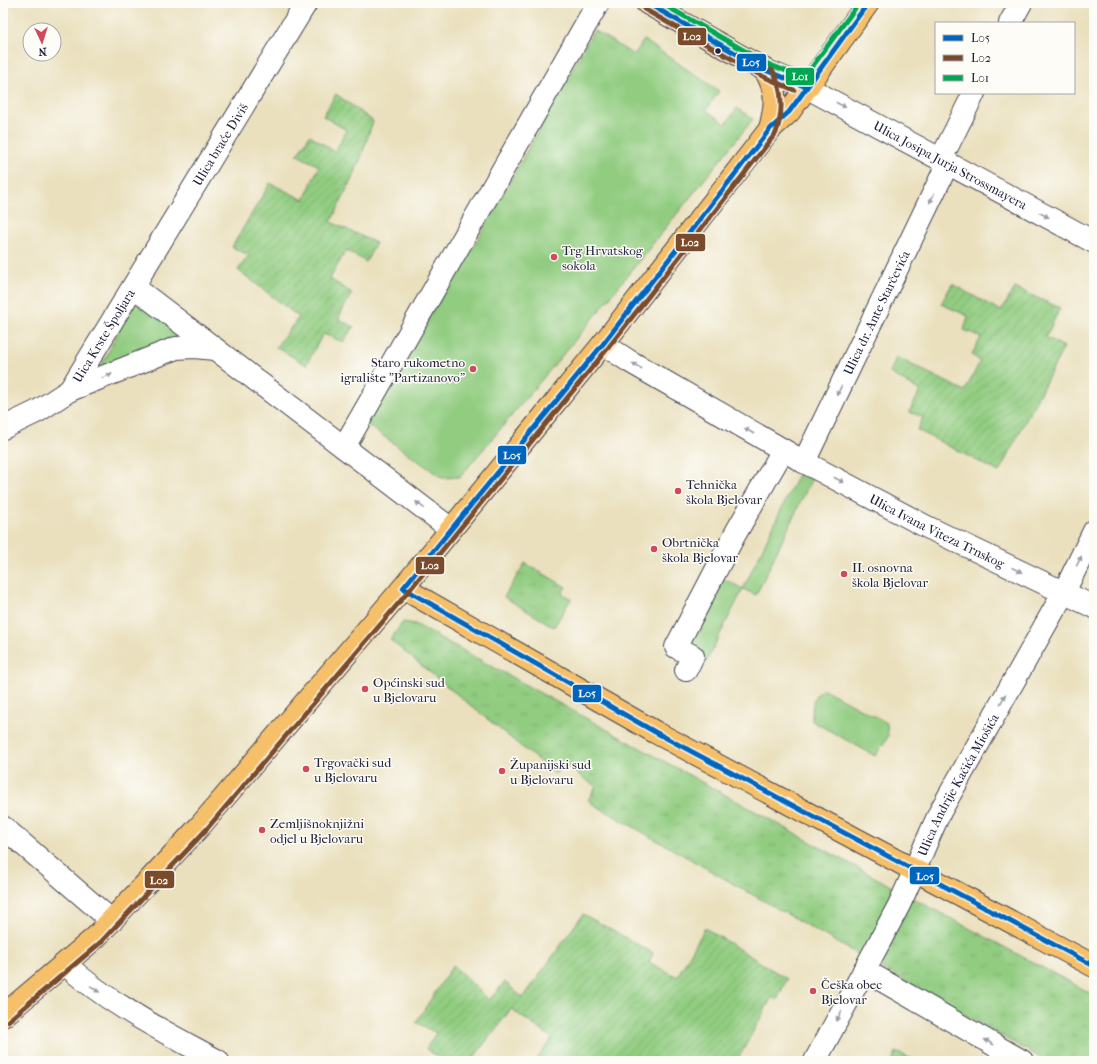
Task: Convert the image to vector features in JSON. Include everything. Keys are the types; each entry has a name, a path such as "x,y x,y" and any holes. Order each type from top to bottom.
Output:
{"main road":[{"path":"647,3 765,70 806,87"},
{"path":"3,1016 65,964 112,921 200,826 403,588 603,344 770,129 789,112 868,3"},
{"path":"765,70 775,90 775,111 770,129"},
{"path":"403,588 634,720 1094,966"}],"street":[{"name":"Ulica braće Diviš","path":"134,287 306,3"},
{"path":"451,529 344,447 598,3"},
{"path":"1011,22 1021,3"},
{"name":"Ulica Josipa Jurja Strossmayera","path":"806,87 1094,242"},
{"name":"Ulica dr. Ante Starčevića","path":"686,670 693,656 676,647 734,536 794,456 945,161 974,94"},
{"name":"Uica Krste Špoljara","path":"70,390 134,287 344,447"},
{"name":"Ulica Ivana Viteza Trnskog","path":"603,344 628,361 794,456 927,527 1094,606"},
{"name":"Uica Krste Špoljara","path":"3,428 38,411 70,390 176,348 194,346 215,349"},
{"name":"Ulica Andrije Kačića Miošića","path":"815,1061 864,970 915,870 925,843 941,810 1064,592 1094,532"},
{"path":"3,827 112,921"},
{"path":"65,964 84,981 123,1008 218,1061"},
{"path":"864,970 1022,1061"}],"green space":[{"name":"Trg Hrvatskog sokola","path":"594,30 634,55 644,40 719,91 706,110 726,124 737,108 753,119 587,326 460,477 442,478 365,423 459,267 474,246"},
{"path":"336,94 373,121 359,164 331,222 376,243 366,262 346,250 330,279 352,293 338,319 354,327 343,342 323,334 306,365 276,347 299,317 238,270 249,255 232,247 270,183 304,200 319,166 297,155 310,135 335,152 346,130 323,116"},
{"path":"952,284 1001,311 1015,288 1060,308 1046,337 1064,347 999,472 917,430 923,417 909,412 920,391 890,373 896,357 965,391 980,361 972,355 981,337 964,330 968,316 941,304"},
{"path":"136,296 187,336 100,369"},
{"path":"804,462 817,468 756,595 743,589"},
{"path":"525,563 566,587 562,593 571,599 554,627 504,597"},
{"path":"714,574 743,589 706,662 676,647"},
{"path":"403,622 415,624 918,901 1094,995 1094,1061 1046,1061 591,803 588,800 596,787 565,765 555,774 390,640"},
{"path":"824,689 887,723 888,737 875,756 812,721 812,707 814,699"},
{"path":"583,914 653,953 649,962 677,977 705,928 787,979 777,1000 772,997 737,1061 536,1061 552,1038 511,1009 471,1061 444,1061 426,1049 436,1033 416,1022 453,965 489,1000 505,982 523,998"},
{"path":"896,1052 917,1061 892,1061"}],"transit line":[{"name":"L05","path":"647,3 765,70 806,87"},
{"name":"L01","path":"661,3 768,64 804,78 859,3"},
{"name":"L05","path":"868,3 789,112 770,129 603,344 403,588 655,732 1094,966"},
{"name":"L02","path":"644,9 762,76 794,90"},
{"name":"L02","path":"8,1021 101,942 205,831 408,592 608,348 776,133 779,124 781,99 778,83 771,67"}],"place":[{"name":"Trg Hrvatskog sokola","path":"554,257"},
{"name":"Staro rukometno igralište \"Partizanovo\"","path":"473,369"},
{"name":"Tehnička škola Bjelovar","path":"678,491"},
{"name":"Obrtnička škola Bjelovar","path":"654,549"},
{"name":"II. osnovna škola Bjelovar","path":"844,574"},
{"name":"Općinski sud u Bjelovaru","path":"365,689"},
{"name":"Trgovački sud u Bjelovaru","path":"306,769"},
{"name":"Županijski sud u Bjelovaru","path":"502,771"},
{"name":"Zemljišnoknjižni odjel u Bjelovaru","path":"262,830"},
{"name":"Češka obec Bjelovar","path":"813,991"}]}
